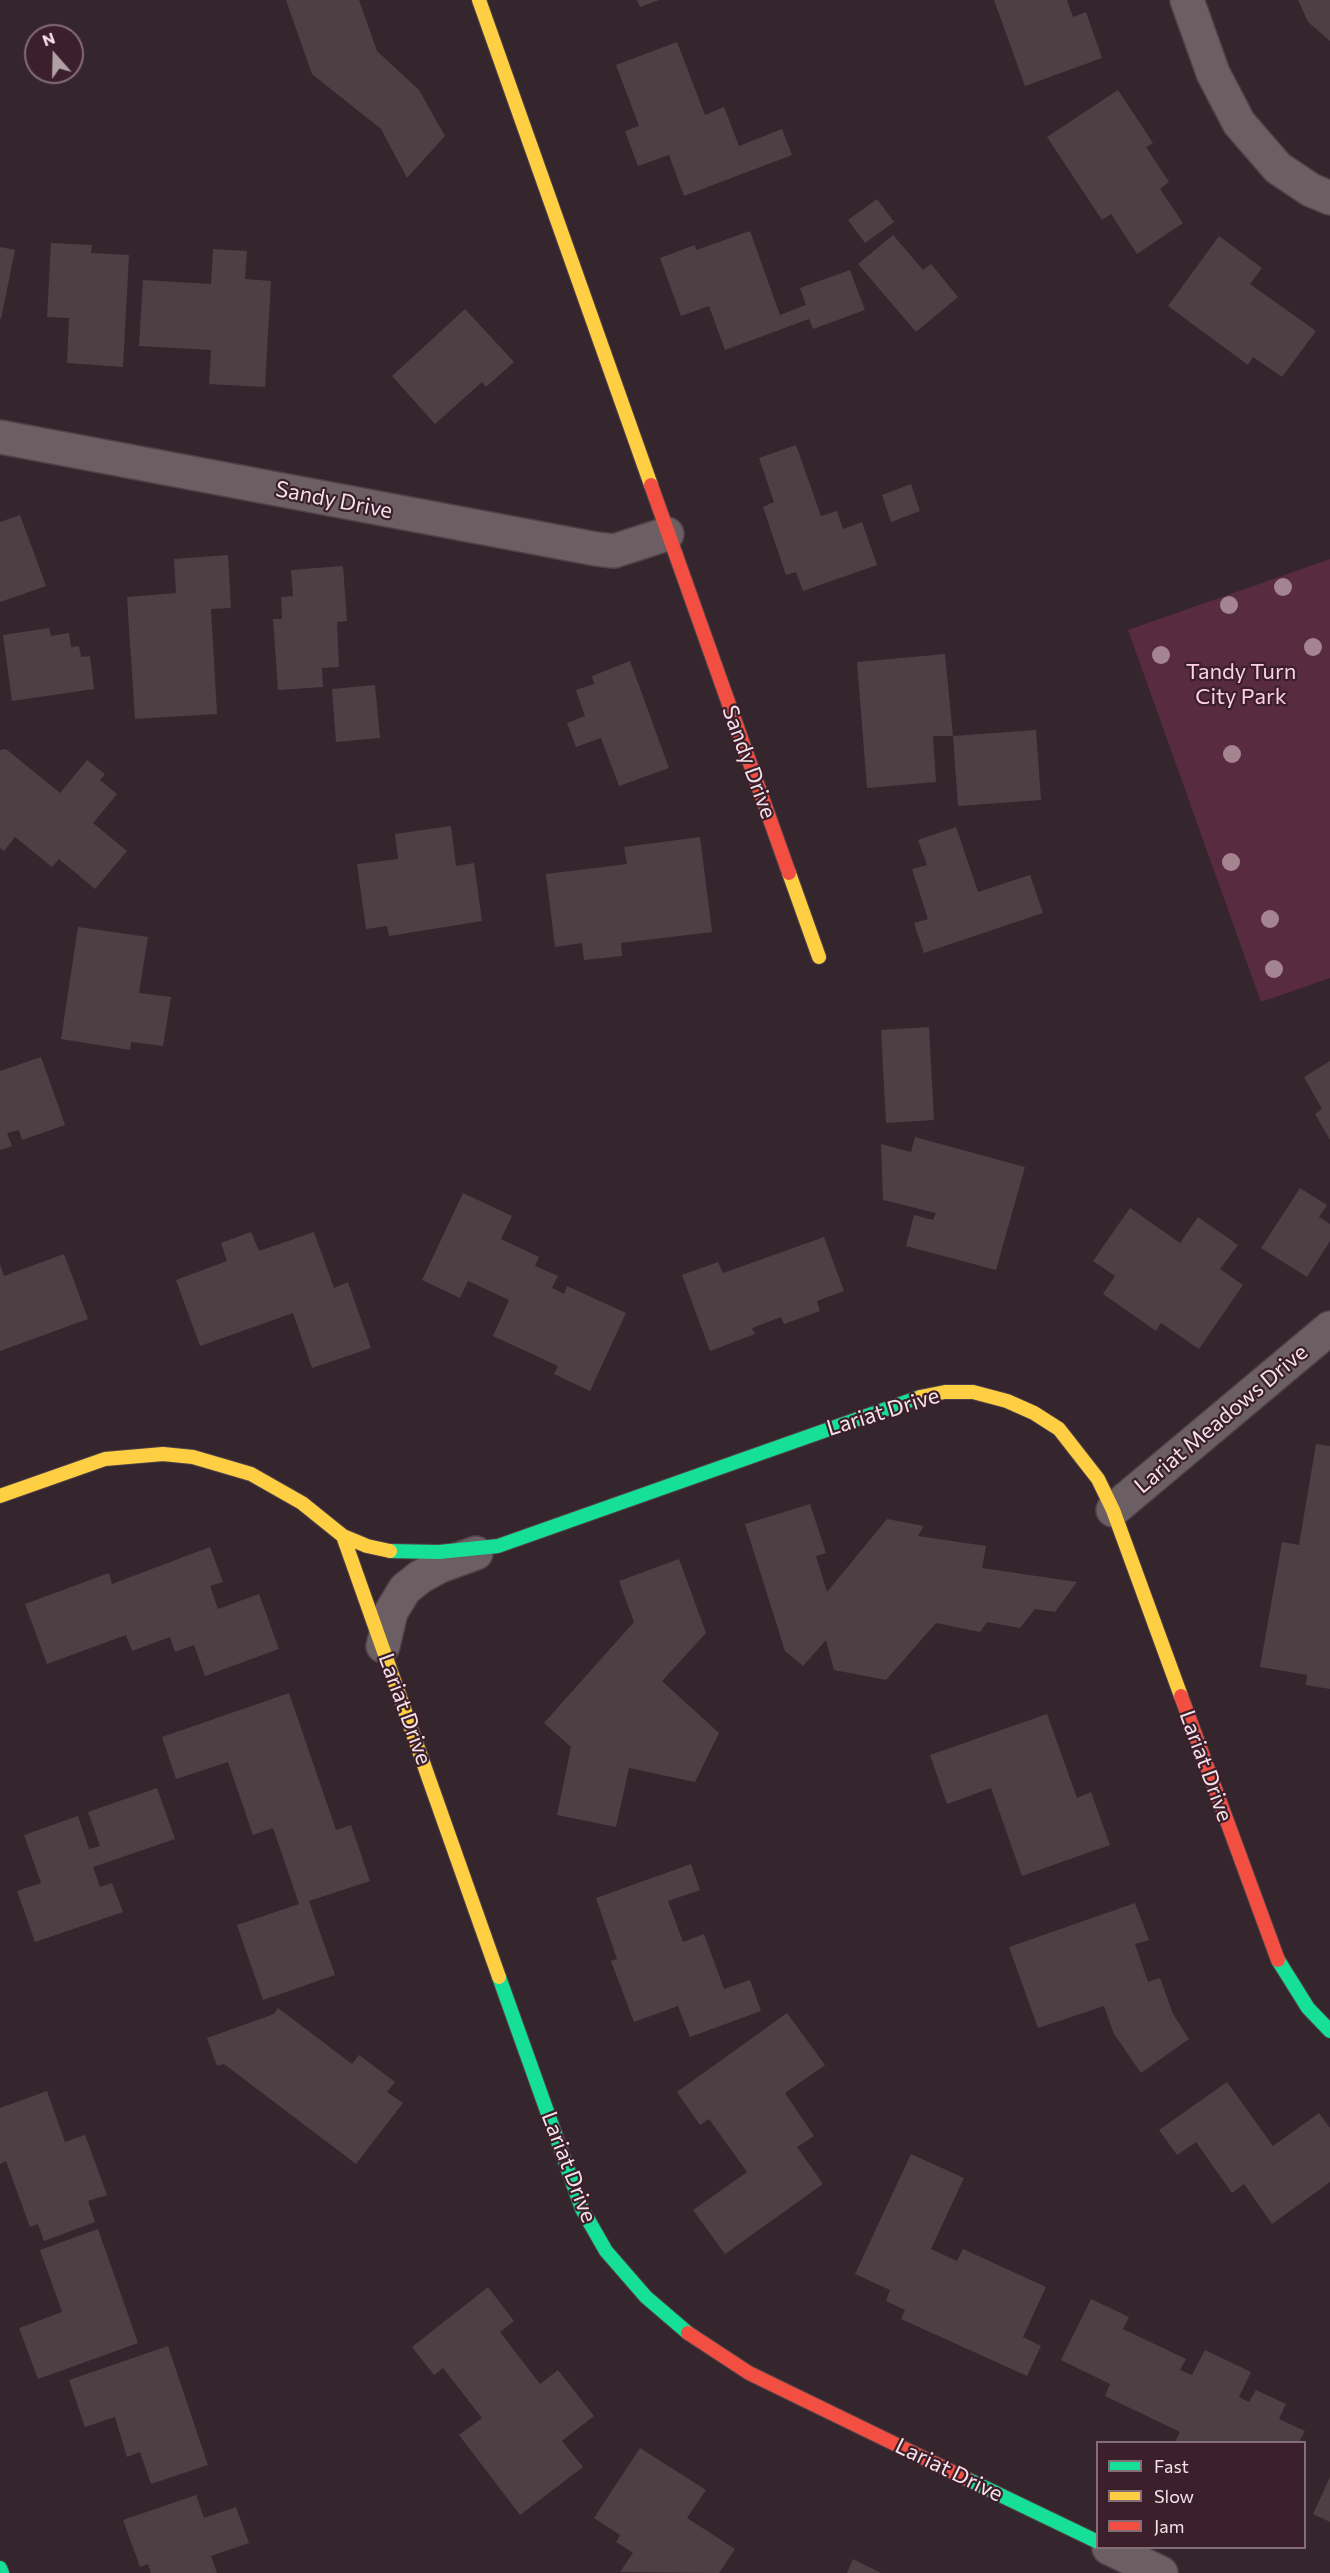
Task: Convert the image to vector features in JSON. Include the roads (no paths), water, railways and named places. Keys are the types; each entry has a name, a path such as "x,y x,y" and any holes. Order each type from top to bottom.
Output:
{"street":[{"name":"Sandy Drive","path":"479,0 819,957"},
{"path":"1187,0 1213,74 1239,123 1278,168 1311,190 1330,198"},
{"name":"Sandy Drive","path":"0,437 596,549 614,550 667,534"},
{"name":"Lariat Meadows Drive","path":"1113,1510 1330,1328"},
{"name":"Lariat Drive","path":"0,1496 105,1459 163,1454 193,1457 224,1464 277,1488 302,1503 343,1536 387,1551 415,1553 498,1546 918,1397 945,1392 973,1392 1007,1401 1034,1413 1059,1429 1078,1450 1098,1479 1113,1510 1273,1950 1290,1982 1308,2008 1330,2031"},
{"name":"Lariat Drive","path":"343,1536 582,2209 606,2251 624,2274 672,2320 700,2343 730,2362 1096,2541"},
{"path":"383,1646 391,1612 405,1589 440,1566 498,1546"},
{"path":"1113,2549 1161,2573"},
{"path":"0,2568 2,2573"}],"park label":[{"name":"Tandy Turn City Park","path":"1241,684"}]}
